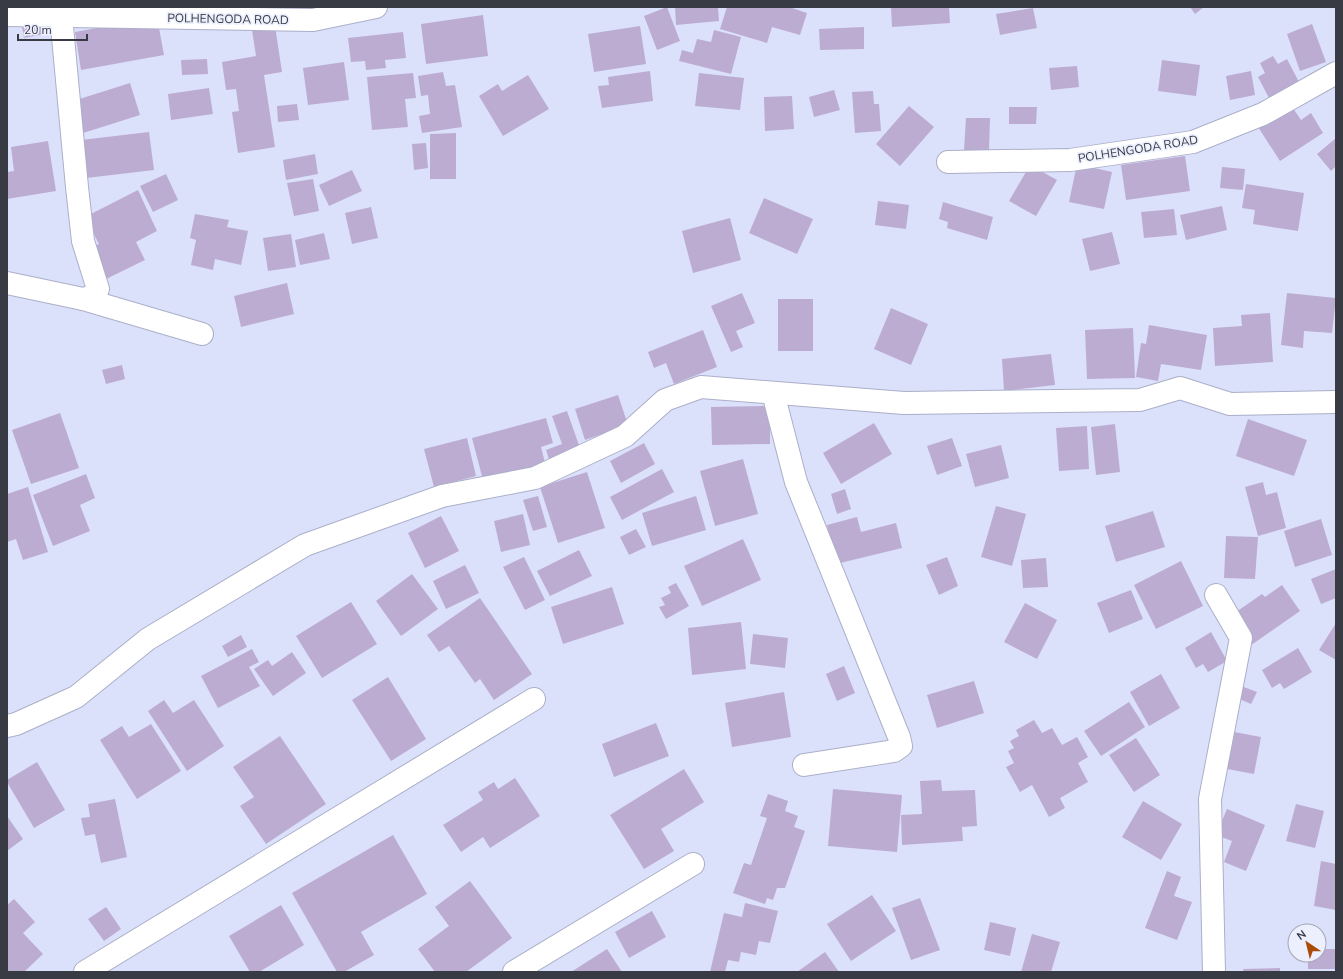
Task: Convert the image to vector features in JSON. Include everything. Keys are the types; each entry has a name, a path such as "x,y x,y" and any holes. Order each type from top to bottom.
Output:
{"street":[{"name":"POLHENGODA ROAD","path":"7,15 313,20 376,7"},
{"path":"61,16 83,241 98,289 92,297 83,299"},
{"name":"POLHENGODA ROAD","path":"948,162 1070,160 1193,142 1263,114 1336,73"},
{"path":"7,283 83,299 202,334"},
{"path":"7,726 16,724 76,697 148,639 305,545 442,496 535,478 625,436 665,400 701,387 904,403 1140,400 1180,388 1230,404 1336,402"},
{"path":"773,393 796,482 899,738 900,746 894,751 804,765"},
{"path":"1214,972 1210,799 1241,638 1216,595"},
{"path":"85,972 534,699"},
{"path":"514,972 693,864"}],"building":[{"path":"667,7 680,41 657,50 644,16"},
{"path":"675,7 718,7 719,21 676,25"},
{"path":"727,7 789,7 807,13 800,35 772,27 767,43 720,29"},
{"path":"891,7 949,7 950,23 892,27"},
{"path":"1190,7 1204,7 1195,14"},
{"path":"1033,8 1037,28 1000,35 996,14"},
{"path":"483,15 488,56 426,64 421,24"},
{"path":"157,17 164,55 81,70 75,32"},
{"path":"42,23 44,34 24,38 22,27"},
{"path":"1312,24 1326,62 1300,71 1287,34"},
{"path":"275,26 282,72 264,75 275,147 238,153 232,112 239,111 236,89 226,90 222,62 256,56 252,30"},
{"path":"640,26 646,64 594,72 588,34"},
{"path":"864,27 864,49 820,50 819,29"},
{"path":"714,30 741,37 731,74 679,61 682,50 693,53 697,39 711,42"},
{"path":"403,32 406,58 385,60 386,68 366,70 365,61 351,62 348,38"},
{"path":"1273,56 1278,64 1287,59 1299,82 1269,98 1258,77 1265,73 1260,63"},
{"path":"207,59 208,74 182,75 181,60"},
{"path":"1162,60 1200,65 1196,96 1158,91"},
{"path":"344,62 349,100 308,105 303,68"},
{"path":"1077,66 1079,87 1051,90 1049,68"},
{"path":"650,71 653,101 602,108 598,86 609,85 608,77"},
{"path":"1251,71 1255,95 1230,100 1226,76"},
{"path":"443,72 446,86 455,85 462,127 422,133 419,116 430,114 428,95 421,96 418,76"},
{"path":"413,73 416,98 405,99 408,127 372,130 367,77"},
{"path":"699,73 744,78 740,110 695,106"},
{"path":"528,75 549,109 503,136 479,96 498,84 502,91"},
{"path":"130,83 140,115 80,134 70,102"},
{"path":"209,88 213,114 171,120 168,94"},
{"path":"834,90 840,110 814,117 809,97"},
{"path":"873,91 874,104 879,104 881,131 855,133 852,92"},
{"path":"792,96 794,129 765,131 764,97"},
{"path":"297,104 299,120 278,122 277,106"},
{"path":"1291,105 1301,120 1311,113 1323,133 1280,161 1258,127"},
{"path":"909,106 934,127 900,166 876,144"},
{"path":"1009,107 1037,107 1036,124 1009,124"},
{"path":"966,118 990,118 989,151 964,150"},
{"path":"149,132 154,170 86,178 81,140"},
{"path":"456,133 456,179 430,179 430,134"},
{"path":"1336,138 1336,166 1331,171 1317,154"},
{"path":"48,141 56,191 7,199 7,172 14,171 11,147"},
{"path":"426,143 428,168 414,170 412,144"},
{"path":"315,154 318,174 286,180 283,160"},
{"path":"1185,156 1190,191 1126,200 1121,165"},
{"path":"1077,164 1112,172 1104,209 1069,202"},
{"path":"1030,165 1057,180 1036,216 1009,201"},
{"path":"1222,167 1245,169 1243,190 1220,188"},
{"path":"352,170 362,191 329,206 319,185"},
{"path":"166,174 178,200 153,212 140,186"},
{"path":"313,179 319,211 294,216 287,183"},
{"path":"1246,184 1304,193 1298,231 1253,224 1255,210 1242,208"},
{"path":"138,190 157,231 136,242 145,260 104,280 89,249 99,244 85,217"},
{"path":"764,198 813,219 797,254 749,233"},
{"path":"878,201 909,205 906,229 875,225"},
{"path":"943,202 993,217 987,240 947,228 948,222 939,219"},
{"path":"1222,206 1227,230 1186,240 1180,215"},
{"path":"371,207 378,238 352,244 345,213"},
{"path":"1174,209 1177,235 1144,238 1141,212"},
{"path":"195,214 229,220 227,227 248,231 241,265 215,259 213,270 191,265 196,240 190,238"},
{"path":"730,218 741,260 693,273 682,231"},
{"path":"1112,232 1120,264 1090,271 1082,239"},
{"path":"324,233 330,259 300,265 295,240"},
{"path":"291,234 296,267 268,271 263,238"},
{"path":"287,283 294,314 241,327 234,296"},
{"path":"742,293 755,323 736,331 743,347 731,352 711,306"},
{"path":"1287,293 1336,298 1332,333 1304,331 1303,348 1281,345"},
{"path":"778,299 813,299 813,351 778,351"},
{"path":"891,308 928,324 911,365 874,349"},
{"path":"1270,313 1273,362 1215,366 1213,328 1242,326 1241,315"},
{"path":"1149,325 1207,335 1201,370 1161,364 1158,381 1136,377 1141,343 1146,344"},
{"path":"1133,328 1135,378 1087,379 1085,330"},
{"path":"703,330 717,367 674,384 666,363 654,368 648,352"},
{"path":"1051,354 1055,385 1004,391 1002,359"},
{"path":"122,365 125,379 106,384 102,370"},
{"path":"618,395 628,425 585,440 575,409"},
{"path":"770,406 770,444 712,445 711,407"},
{"path":"567,411 581,451 550,462 546,450 562,444 552,416"},
{"path":"60,413 79,468 31,484 12,430"},
{"path":"546,418 553,443 541,447 545,463 483,480 472,438"},
{"path":"1248,419 1307,440 1294,476 1236,456"},
{"path":"874,423 892,454 841,484 823,453"},
{"path":"1115,424 1120,472 1096,475 1091,427"},
{"path":"1087,426 1089,469 1059,471 1056,428"},
{"path":"467,438 476,476 434,487 424,449"},
{"path":"952,438 962,466 937,475 927,446"},
{"path":"644,443 655,464 621,483 610,461"},
{"path":"1001,445 1009,478 975,487 966,454"},
{"path":"743,459 758,514 715,526 700,471"},
{"path":"662,469 674,492 622,520 610,497"},
{"path":"587,472 605,528 558,543 540,487"},
{"path":"86,474 95,498 80,505 90,531 53,546 33,495"},
{"path":"1263,482 1266,495 1277,492 1286,528 1258,536 1245,487"},
{"path":"28,487 48,552 23,560 16,539 7,542 7,494"},
{"path":"845,489 851,509 837,514 831,494"},
{"path":"538,496 547,527 533,531 523,500"},
{"path":"696,496 706,530 652,546 642,513"},
{"path":"996,506 1026,514 1012,566 981,557"},
{"path":"1153,511 1165,547 1116,562 1105,526"},
{"path":"523,514 530,545 501,552 494,521"},
{"path":"441,516 459,551 425,568 408,533"},
{"path":"857,517 861,532 896,523 902,548 836,564 827,525"},
{"path":"1321,519 1332,555 1295,567 1284,531"},
{"path":"636,529 646,547 629,555 620,537"},
{"path":"1226,536 1258,537 1255,579 1224,578"},
{"path":"743,539 761,580 702,606 684,566"},
{"path":"579,550 592,576 550,596 537,571"},
{"path":"524,557 545,600 525,610 503,567"},
{"path":"947,557 958,586 939,595 926,565"},
{"path":"1046,558 1048,587 1023,588 1021,560"},
{"path":"1181,561 1203,606 1156,629 1134,585"},
{"path":"465,565 479,593 446,609 433,581"},
{"path":"1336,569 1336,598 1321,604 1311,579"},
{"path":"412,574 438,609 401,636 376,601"},
{"path":"676,583 689,606 666,619 659,607 665,605 661,598 671,593 668,587"},
{"path":"1282,585 1300,611 1247,648 1226,619 1262,594 1265,597"},
{"path":"612,587 624,624 563,644 551,607"},
{"path":"1131,590 1143,619 1109,633 1097,603"},
{"path":"480,598 532,674 494,700 480,679 475,683 449,646 439,652 427,635"},
{"path":"351,602 377,644 322,678 296,636"},
{"path":"1025,603 1057,620 1037,659 1004,642"},
{"path":"741,622 746,669 692,675 688,628"},
{"path":"1336,623 1336,660 1319,650"},
{"path":"1211,632 1227,661 1208,672 1203,664 1196,668 1185,648"},
{"path":"753,634 788,638 785,668 750,664"},
{"path":"241,635 247,647 228,657 222,646"},
{"path":"1298,648 1312,672 1284,689 1280,683 1272,688 1262,670"},
{"path":"252,649 259,662 249,667 260,686 218,708 201,676"},
{"path":"292,652 306,673 273,696 254,669 268,660 272,666"},
{"path":"844,666 855,693 837,701 826,674"},
{"path":"1161,674 1180,708 1149,726 1130,692"},
{"path":"388,677 426,739 391,761 352,700"},
{"path":"974,681 984,713 937,728 927,695"},
{"path":"1241,686 1257,692 1251,704 1237,698"},
{"path":"784,692 791,737 732,747 725,703"},
{"path":"164,700 173,713 194,700 224,746 187,771 148,711"},
{"path":"1129,702 1145,727 1101,756 1084,731"},
{"path":"1034,720 1042,733 1052,728 1062,745 1077,737 1088,757 1078,763 1088,782 1060,798 1065,808 1049,817 1032,785 1020,792 1006,767 1014,763 1008,751 1014,748 1010,741 1019,736 1016,730"},
{"path":"656,723 669,756 614,777 602,744"},
{"path":"151,724 181,771 137,799 100,740 122,726 129,737"},
{"path":"1229,731 1261,737 1254,774 1222,768"},
{"path":"280,736 326,804 266,844 240,806 254,797 233,767"},
{"path":"1136,738 1160,775 1134,792 1109,755"},
{"path":"37,762 65,810 34,828 7,780"},
{"path":"684,769 704,802 661,829 674,851 644,869 610,815"},
{"path":"515,778 540,816 490,848 483,837 461,852 443,825 483,800 478,792 494,782 498,789"},
{"path":"941,780 942,791 975,790 977,826 962,827 963,841 902,845 901,815 922,814 920,781"},
{"path":"833,789 902,795 897,852 828,846"},
{"path":"768,794 788,801 785,811 798,816 794,827 805,831 785,888 777,888 773,900 767,898 765,904 733,893 744,863 751,865 767,818 760,816"},
{"path":"115,799 127,857 101,863 95,834 85,836 81,818 90,817 88,804"},
{"path":"1143,801 1182,824 1161,860 1122,837"},
{"path":"1296,804 1324,811 1315,848 1286,841"},
{"path":"1227,809 1265,825 1246,871 1224,862 1232,841 1216,835"},
{"path":"7,816 23,839 7,851"},
{"path":"393,835 427,894 361,932 374,955 344,972 337,972 292,893"},
{"path":"1321,861 1336,864 1336,910 1314,906"},
{"path":"1167,871 1181,877 1174,896 1192,902 1177,940 1145,928"},
{"path":"470,881 512,938 466,972 435,972 418,949 449,926 435,907"},
{"path":"872,895 896,931 851,961 827,924"},
{"path":"920,898 940,950 911,960 892,908"},
{"path":"14,899 35,922 23,933 43,954 24,972 7,971 7,905"},
{"path":"745,903 778,911 770,943 759,941 756,955 741,952 739,962 728,960 725,972 710,972 724,913 742,917"},
{"path":"281,905 304,945 259,972 250,972 229,936"},
{"path":"106,907 121,929 104,941 88,919"},
{"path":"652,911 666,937 629,958 615,932"},
{"path":"990,922 1016,928 1010,956 984,950"},
{"path":"1032,934 1060,942 1051,972 1021,972"},
{"path":"607,949 622,972 571,972"},
{"path":"1327,949 1336,949 1336,969 1308,969 1308,963 1327,963"},
{"path":"825,952 839,972 797,972"},
{"path":"1280,968 1280,972 1244,972 1243,969"}]}
